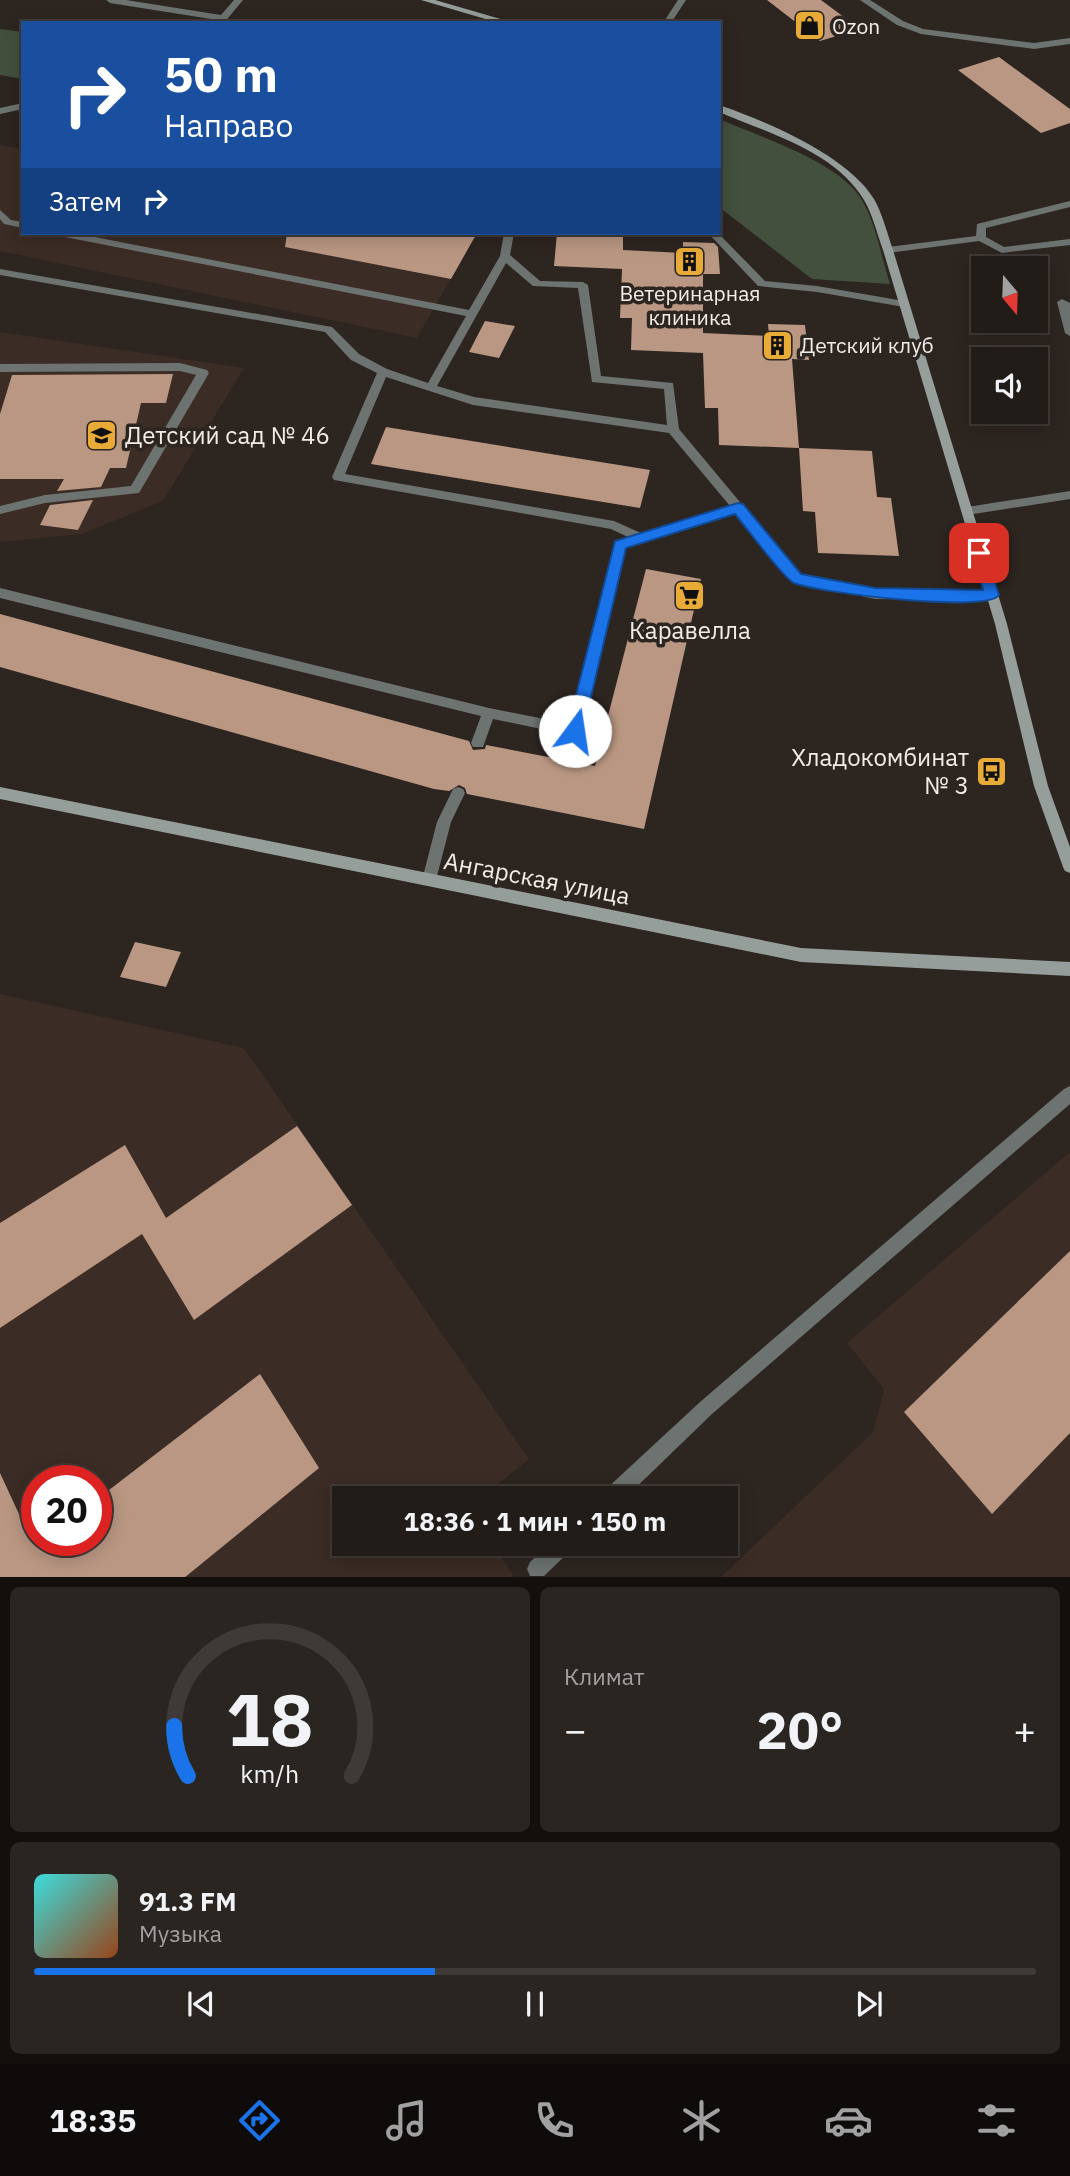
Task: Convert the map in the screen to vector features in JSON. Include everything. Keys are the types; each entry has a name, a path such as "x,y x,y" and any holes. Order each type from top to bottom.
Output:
{"main road":[{"path":"425,0 503,21"},
{"path":"721,109 828,158 851,175 869,200 888,250 992,595 1041,786 1070,867"},
{"name":"Ангарская улица","path":"0,793 802,955 1070,969"}],"lane":[{"path":"110,0 221,20 239,0"},
{"path":"668,21 682,0"},
{"path":"864,0 900,23 921,31 1034,46 1070,41"},
{"path":"0,111 21,106"},
{"path":"981,238 981,226 1070,204"},
{"path":"0,214 8,222 21,225"},
{"path":"70,235 473,314"},
{"path":"431,387 505,256 509,235"},
{"path":"715,235 762,284 817,289 904,304"},
{"path":"888,250 981,238 1002,250 1070,242"},
{"path":"505,256 537,284 583,285 596,379 669,386 673,430 796,578 875,594 992,595"},
{"path":"0,272 328,329 355,357 383,372 473,401 673,430"},
{"path":"1070,308 1062,302 1070,333"},
{"path":"0,368 180,366 203,373 135,490 45,499 0,510"},
{"path":"383,372 338,477 614,525 642,538"},
{"path":"967,511 1070,495"},
{"path":"0,593 489,713 575,731 620,544 738,508"},
{"path":"478,744 489,713"},
{"path":"429,880 444,822 458,793"},
{"path":"624,1486 706,1408 1070,1094"},
{"path":"537,1569 551,1556"}],"shaded area":[{"path":"0,145 21,149 21,235 475,236 417,338 0,251"},
{"name":"Детский сад № 46","path":"0,332 244,368 163,501 82,534 0,542"},
{"path":"0,994 244,1048 529,1459 496,1486 332,1486 332,1556 501,1556 514,1577 0,1577"},
{"path":"1070,1152 1070,1577 721,1577 873,1432 884,1389 847,1343"}],"green space":[{"path":"0,29 21,32 21,79 0,75"},
{"path":"721,120 816,161 849,184 866,207 890,284 812,279 721,209"}],"building":[{"path":"767,0 821,0 860,29 820,41"},
{"path":"999,57 1070,109 1070,123 1041,133 958,70"},
{"path":"287,235 476,235 451,279 285,247"},
{"path":"557,235 623,235 623,250 683,253 683,242 714,243 718,247 720,274 703,274 703,333 769,336 768,324 805,325 809,360 792,359 799,448 719,445 718,408 705,408 703,353 631,350 632,318 620,318 622,269 554,266"},
{"path":"485,321 515,326 499,358 469,352"},
{"path":"173,374 166,403 141,403 126,468 110,468 101,487 57,491 64,479 0,479 0,414 12,375"},
{"path":"386,427 650,470 640,508 371,464"},
{"path":"799,448 872,451 877,497 891,498 899,556 818,553 815,512 803,511"},
{"path":"93,500 78,530 40,525 50,505"},
{"path":"646,569 701,579 644,829 467,794 465,788 459,785 449,791 434,789 0,667 0,614 469,741 473,750 485,749 486,745 595,766"},
{"path":"135,942 181,952 166,987 120,977"},
{"path":"297,1126 352,1205 194,1320 142,1234 0,1328 0,1223 125,1145 166,1218"},
{"path":"1070,1251 1070,1433 992,1514 904,1412"},
{"path":"260,1374 319,1468 185,1577 0,1577 0,1473 21,1518 21,1556 112,1556 112,1488"}],"place":[{"name":"Ozon","path":"809,26"},
{"name":"Ветеринарная клиника","path":"690,261"},
{"name":"Детский клуб","path":"777,345"},
{"name":"Детский сад № 46","path":"102,435"},
{"name":"Каравелла","path":"690,596"},
{"name":"Хладокомбинат № 3","path":"992,771"}],"route":[{"path":"575,731 620,544 738,508 796,578 875,594 957,597 992,595 979,553"}]}
